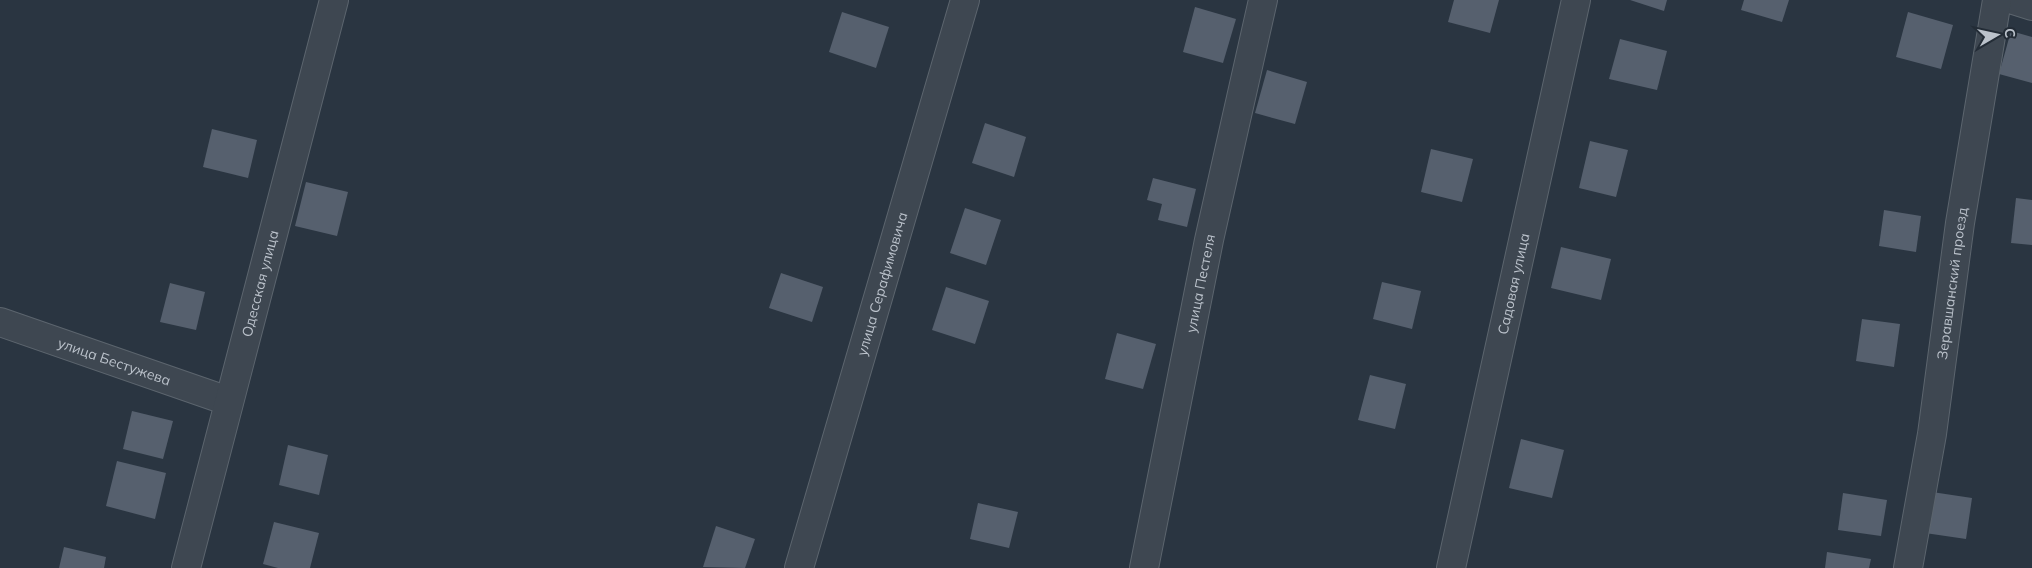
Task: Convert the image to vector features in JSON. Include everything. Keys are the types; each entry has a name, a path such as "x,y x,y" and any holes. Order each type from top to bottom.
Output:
{"street":[{"name":"Одесская улица","path":"186,568 334,0"},
{"name":"улица Серафимовича","path":"799,568 965,0"},
{"name":"улица Пестеля","path":"1144,568 1209,240 1263,0"},
{"name":"Садовая улица","path":"1451,568 1576,0"},
{"name":"Зеравшанский проезд","path":"1908,568 1932,434 1960,223 1997,0"},
{"path":"2013,0 2032,6"},
{"name":"улица Бестужева","path":"0,322 228,401"}],"building":[{"path":"1454,0 1499,0 1490,33 1448,22"},
{"path":"1630,0 1667,0 1664,11"},
{"path":"1744,0 1789,0 1782,22 1741,10"},
{"path":"1195,7 1236,19 1223,63 1183,52"},
{"path":"842,12 889,27 876,68 829,52"},
{"path":"1908,12 1953,25 1941,69 1896,57"},
{"path":"2011,31 2032,37 2032,83 1999,74"},
{"path":"1620,39 1667,51 1657,90 1609,79"},
{"path":"1267,70 1307,82 1295,124 1255,113"},
{"path":"985,123 1026,137 1014,177 972,163"},
{"path":"212,129 257,140 248,178 203,167"},
{"path":"1590,141 1628,150 1616,197 1579,188"},
{"path":"1431,149 1473,159 1462,202 1421,192"},
{"path":"1153,178 1196,189 1187,227 1158,220 1162,204 1147,200"},
{"path":"306,182 348,192 337,236 295,226"},
{"path":"2016,198 2032,200 2032,245 2011,243"},
{"path":"965,208 1001,220 986,265 950,253"},
{"path":"1884,210 1921,216 1916,252 1879,246"},
{"path":"1561,247 1611,259 1601,300 1551,288"},
{"path":"781,273 823,287 812,322 769,308"},
{"path":"1382,282 1421,291 1412,329 1373,319"},
{"path":"170,283 205,292 196,330 160,322"},
{"path":"946,287 989,301 975,344 932,330"},
{"path":"1862,319 1900,324 1894,367 1856,361"},
{"path":"1117,333 1156,344 1143,389 1105,379"},
{"path":"1370,375 1406,384 1395,429 1358,420"},
{"path":"132,411 173,421 163,459 123,449"},
{"path":"1521,439 1564,450 1552,498 1509,488"},
{"path":"288,445 328,455 319,495 279,485"},
{"path":"117,461 166,473 155,519 106,506"},
{"path":"1932,492 1972,498 1966,539 1925,533"},
{"path":"1843,493 1887,500 1881,536 1838,530"},
{"path":"978,503 1018,512 1009,548 970,539"},
{"path":"274,522 319,533 310,568 278,568 263,564"},
{"path":"716,526 755,539 745,568 703,567"},
{"path":"64,547 106,557 104,568 59,568"},
{"path":"1827,552 1871,559 1869,568 1825,568"}]}
